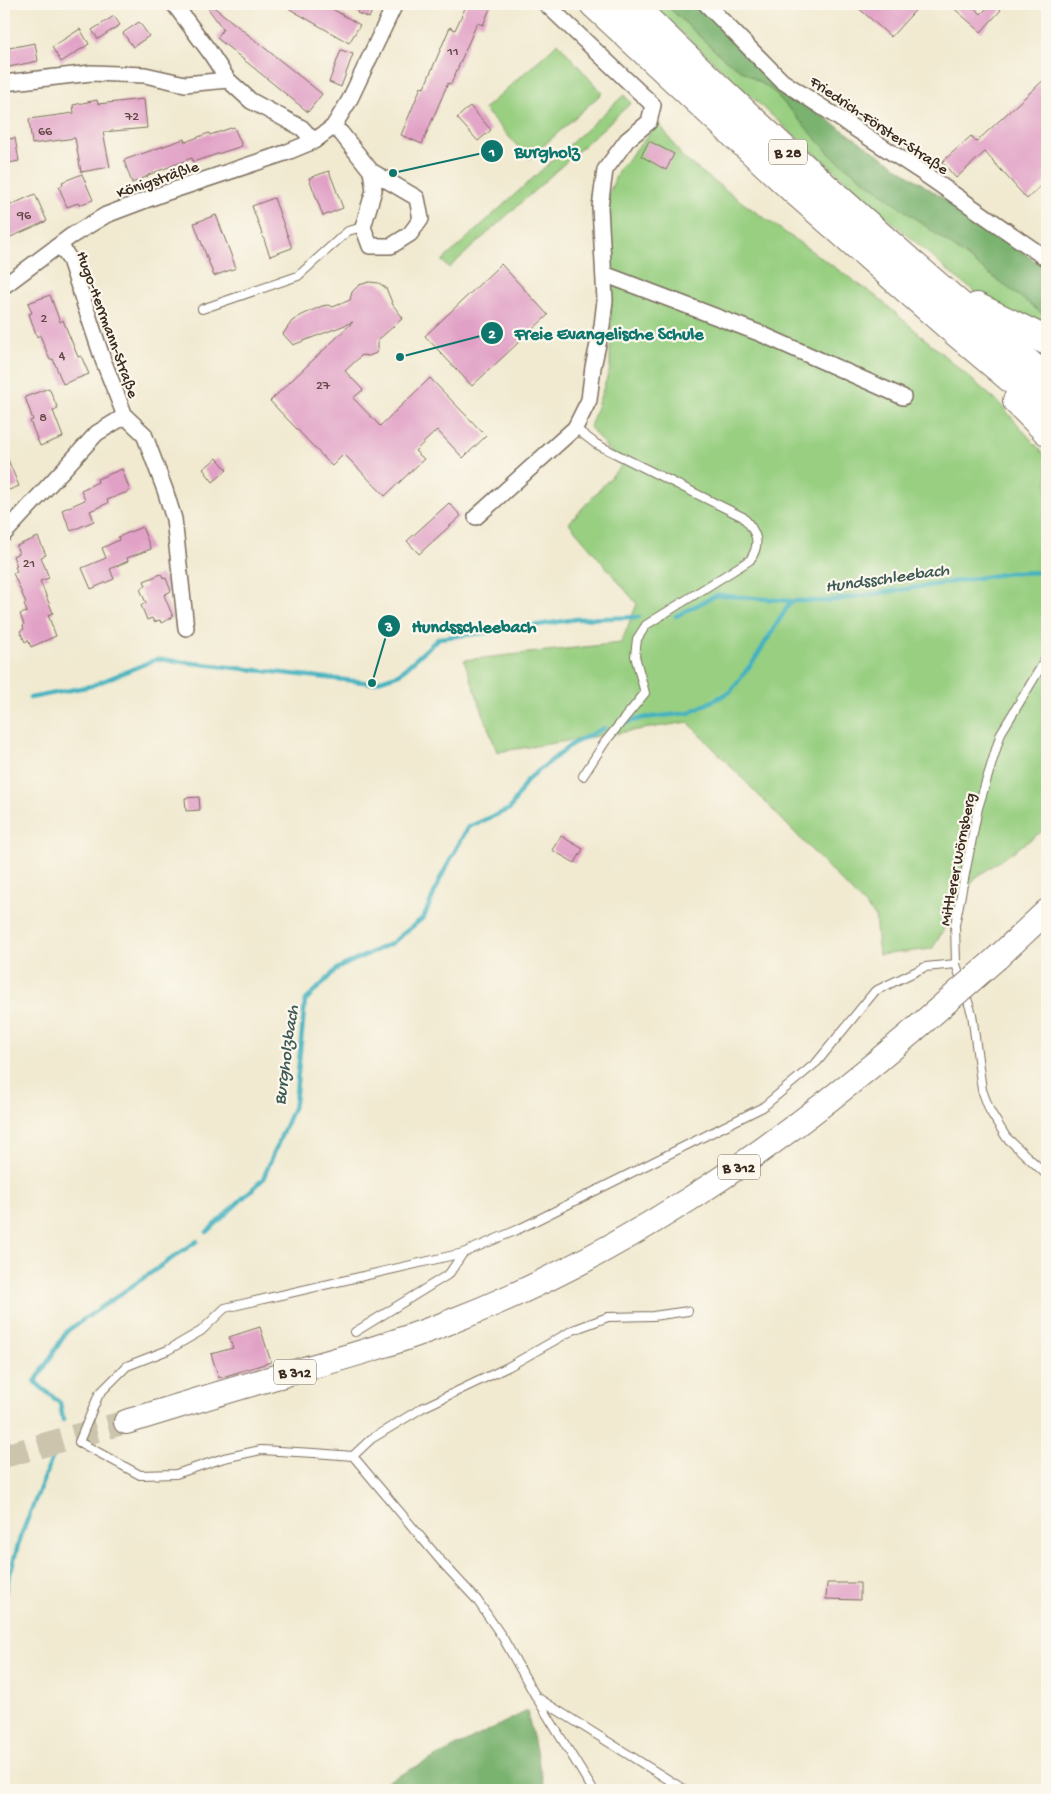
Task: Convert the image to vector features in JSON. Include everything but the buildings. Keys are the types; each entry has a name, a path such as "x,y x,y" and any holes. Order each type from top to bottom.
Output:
{"highway":[{"name":"B 28","path":"594,4 793,189 951,328 1047,409"},
{"name":"B 28","path":"631,4 768,134 941,289 1047,379"},
{"name":"B 28","path":"941,289 1047,341"},
{"name":"B 28","path":"951,328 985,371 1033,415 1047,431"}],"main road":[{"name":"B 312","path":"126,1422 397,1342 478,1311 562,1272 659,1219 708,1188 817,1110 912,1032 997,958 1047,910"}],"street":[{"path":"174,4 228,80 252,101 302,128 314,140"},
{"name":"Königsträßle","path":"4,286 84,228 106,215 284,153 314,140 333,127 349,101 395,4"},
{"path":"476,517 575,428 589,400 605,300 600,207 606,170 627,140 649,122 653,105 546,4"},
{"name":"Friedrich-Förster-Straße","path":"706,4 782,80 1047,258"},
{"path":"4,83 91,73 145,75 185,84 228,80"},
{"path":"333,127 341,133 371,172 417,198 420,219 410,234 391,246 370,246 363,227 374,190 371,172"},
{"name":"Hugo-Herrmann-Straße","path":"60,245 70,260 103,360 124,416 144,434 165,490 174,519 186,628"},
{"path":"604,274 760,333 903,397"},
{"name":"Hugo-Herrmann-Straße","path":"4,534 97,433 124,416"}],"lane":[{"path":"202,309 298,276 348,232 363,227"},
{"path":"575,428 596,444 743,517 751,525 757,543 756,552 750,560 646,625 637,639 635,656 645,693 605,742 583,776"},
{"name":"Mittlerer Wörnsberg","path":"1047,657 1001,733 978,808 955,925 956,964 972,1014 982,1090 990,1111 1006,1137 1047,1175"},
{"path":"593,1790 536,1697 503,1638 477,1600 353,1456 261,1450 224,1458 176,1474 140,1475 79,1442 99,1394 127,1366 168,1350 201,1331 225,1308 463,1253 516,1230 763,1108 817,1062 875,991 925,967 956,964"},
{"path":"355,1332 449,1274 463,1253"},
{"path":"353,1456 371,1439 422,1408 508,1367 573,1330 608,1317 653,1316 688,1311"},
{"path":"536,1697 685,1790"},
{"path":"886,1790 897,1790"}],"green space":[{"path":"651,4 665,4 723,58 773,91 832,156 1047,317 1047,334 1011,319 953,275 779,122"},
{"path":"665,4 699,4 784,90 1047,269 1047,317 832,156 773,91 723,58"},
{"path":"558,43 602,93 529,159 484,109"},
{"path":"624,95 631,103 449,268 442,261"},
{"path":"659,123 683,158 743,203 877,297 1000,404 1047,458 1047,828 975,878 932,949 879,955 875,916 688,722 497,752 464,660 621,643 637,604 569,523 621,466 590,427 610,369 611,290 608,196 619,169"},
{"path":"527,1711 545,1790 370,1790"}],"waterway":[{"name":"Hundsschleebach","path":"676,616 717,595 791,601 828,601 1010,573 1047,572"},
{"name":"Burgholzbach","path":"621,724 643,718 689,713 730,692 755,659 791,601"},
{"name":"Hundsschleebach","path":"30,698 91,686 157,659 372,683 399,674 439,638 494,632 576,619 639,617"},
{"name":"Burgholzbach","path":"207,1232 263,1179 295,1103 305,1001 338,968 392,943 424,917 441,877 468,827 510,809 527,780 572,744 604,728"},
{"name":"Burgholzbach","path":"63,1420 60,1403 35,1382 67,1331 197,1241"},
{"name":"Burgholzbach","path":"4,1595 20,1538 55,1451"}],"tunnel":[{"path":"4,1456 126,1422"}],"place":[{"name":"Burgholz","path":"393,173"},
{"name":"Freie Evangelische Schule","path":"400,357"},
{"name":"Hundsschleebach","path":"372,683"}]}
